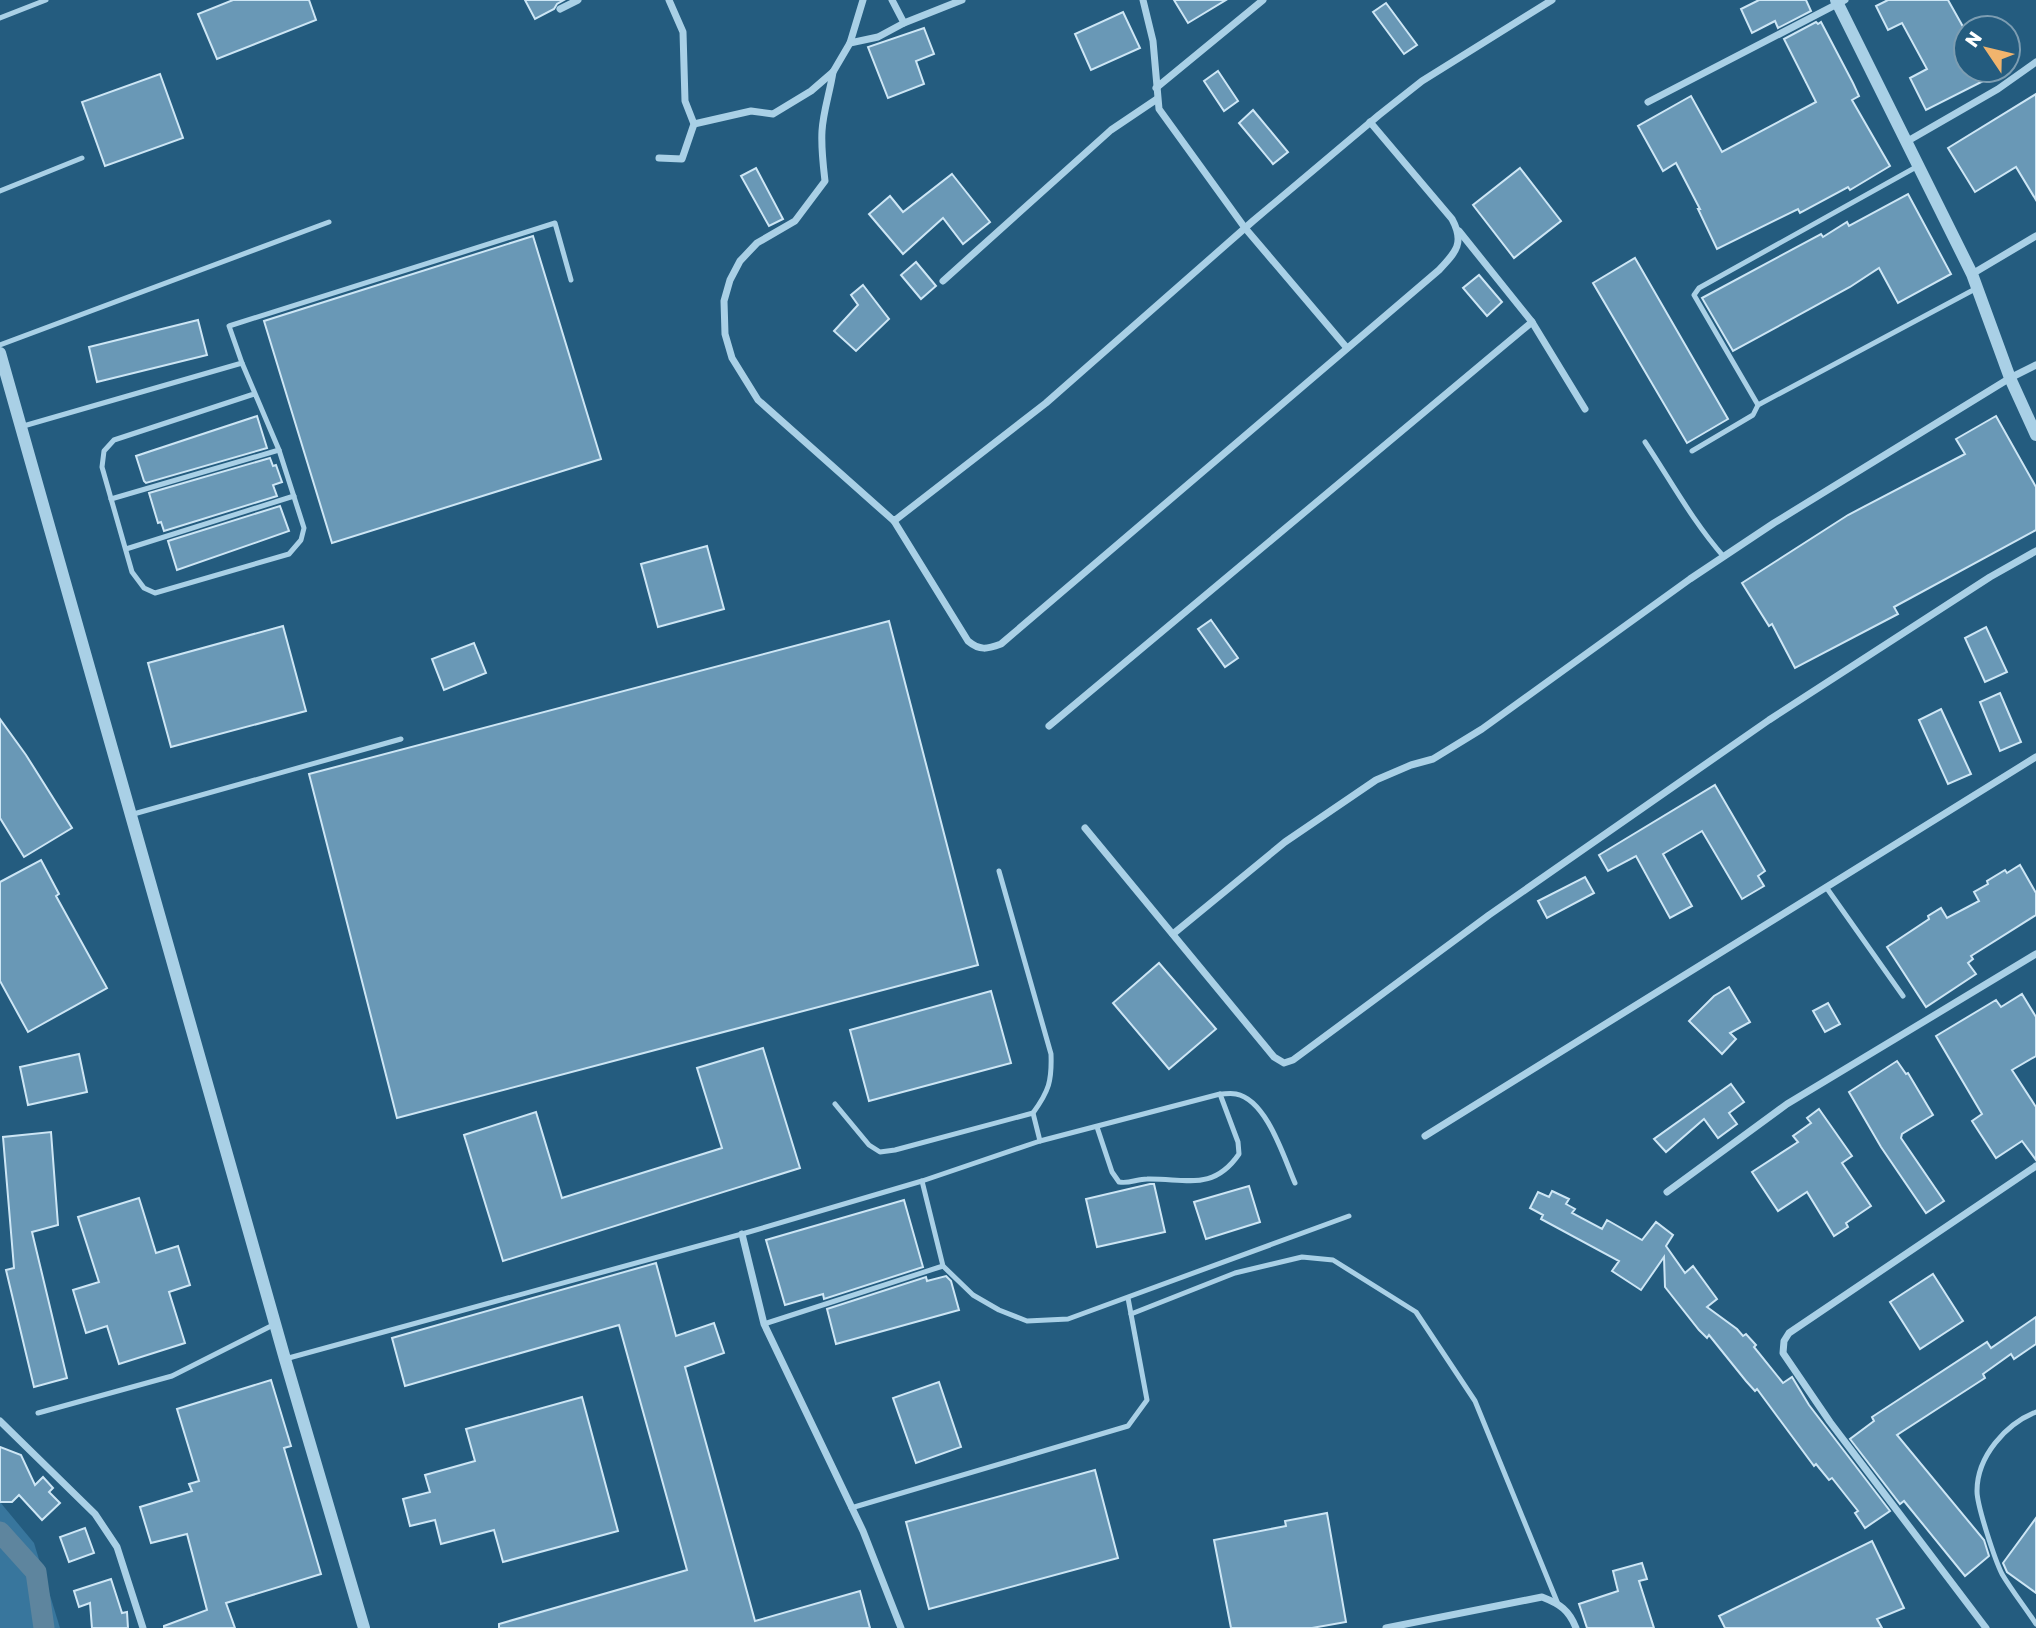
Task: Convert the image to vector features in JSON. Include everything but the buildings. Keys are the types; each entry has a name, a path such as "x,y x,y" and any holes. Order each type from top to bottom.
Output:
{"street":[{"path":"560,9 578,0"},
{"path":"659,158 682,159 694,124 685,101 683,32 669,0"},
{"path":"694,124 751,111 773,114 811,92 832,72 850,43 863,0"},
{"path":"892,0 904,23"},
{"path":"850,43 878,37 904,23 962,0"},
{"path":"1143,0 1153,41 1159,109 1245,228 1347,348"},
{"path":"1156,88 1263,0"},
{"path":"894,521 1046,403 1370,122 1422,81 1552,0"},
{"path":"1648,102 1840,2 1917,166 1972,274 2010,378 2036,435"},
{"path":"1906,143 1998,89 2036,62"},
{"path":"832,72 830,97 822,128 821,155 825,181 795,221 757,243 740,261 730,280 724,301 725,334 732,358 758,400 894,521 968,641 986,650 1001,644 1447,261 1459,244 1458,230"},
{"path":"943,281 1111,130 1157,99"},
{"path":"1370,122 1452,219 1532,322 1585,409"},
{"path":"1972,274 2036,236"},
{"path":"1049,726 1532,322"},
{"path":"0,353 275,1324 364,1628"},
{"path":"1173,934 1285,842 1376,780 1433,759 1482,729 1588,651 1724,557 2010,378 2036,365"},
{"path":"1085,828 1274,1057 1284,1063 1293,1060 1489,915 1769,720 2036,551"},
{"path":"1425,1136 2036,757"},
{"path":"1667,1192 1787,1104 2036,954"},
{"path":"1986,1628 1830,1422 1783,1353 1784,1341 1789,1333 2036,1166"},
{"path":"742,1234 764,1324 863,1531 901,1628"},
{"path":"0,1421 95,1514 117,1547 143,1628"},
{"path":"1388,1628 1542,1597 1571,1614 1576,1628"}],"lane":[{"path":"0,18 46,0"},
{"path":"0,191 82,158"},
{"path":"1758,405 1694,295 1699,288 1917,166"},
{"path":"0,345 329,222"},
{"path":"254,394 114,440 104,452 102,467 132,572 144,588 155,593 289,554 301,540 304,528 279,450 254,394 229,326 555,223 571,280"},
{"path":"1692,451 1753,415 1758,405 1977,288"},
{"path":"20,427 242,363"},
{"path":"1645,442 1680,494 1700,530 1724,557"},
{"path":"111,499 279,450"},
{"path":"125,548 293,496"},
{"path":"130,815 401,738"},
{"path":"835,1104 869,1145 880,1152 1033,1113 1052,1078 1051,1054 999,871"},
{"path":"1826,887 1903,996"},
{"path":"1097,1128 1112,1172 1119,1182 1145,1179 1177,1182 1208,1179 1229,1170 1239,1154 1238,1142 1220,1094"},
{"path":"285,1359 742,1234 922,1181 1040,1141 1220,1094 1238,1094 1259,1108 1295,1183"},
{"path":"1033,1113 1040,1141"},
{"path":"922,1181 943,1266 973,1294 999,1310 1027,1321 1068,1319 1349,1216"},
{"path":"1131,1314 1235,1273 1302,1257 1333,1260 1416,1312 1475,1401 1558,1604"},
{"path":"764,1324 943,1266"},
{"path":"851,1508 1128,1426 1147,1399 1128,1298"},
{"path":"38,1413 172,1376 275,1324"},
{"path":"2036,1412 2023,1417 2000,1437 1984,1462 1977,1491 2000,1570 2036,1624"}],"shaded area":[{"path":"0,1502 34,1543 60,1628 0,1628"}],"waterway":[{"path":"0,1532 36,1572 44,1628"}]}
